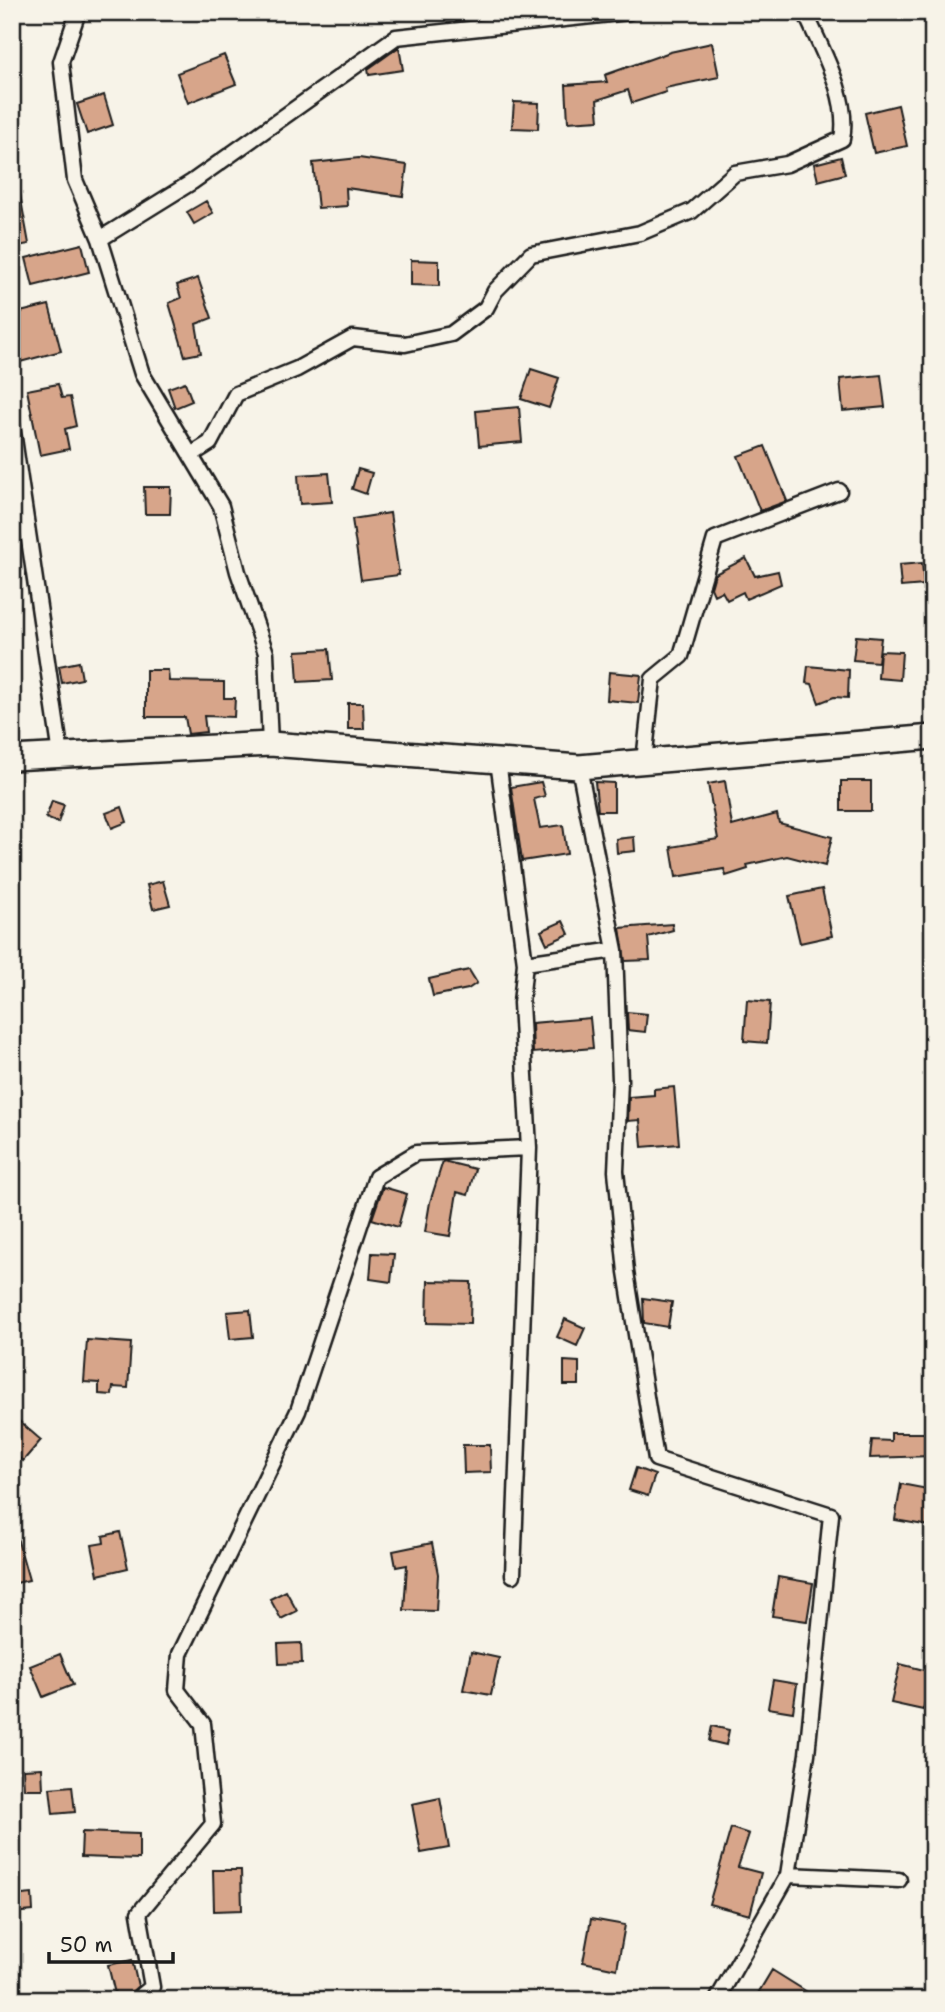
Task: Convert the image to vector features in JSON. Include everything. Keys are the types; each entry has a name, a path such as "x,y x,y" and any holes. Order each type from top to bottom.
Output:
{"main road":[{"path":"12,758 270,744 579,767 933,737"}],"street":[{"path":"78,12 61,62 75,180 100,239 142,374 221,506 266,653 270,744"},
{"path":"100,239 191,182 396,37 629,12"},
{"path":"191,455 210,443 236,394 297,369 353,338 405,344 451,334 486,307 495,291 531,254 640,233 692,211 735,173 787,164 842,138 845,125 833,77 805,12"},
{"path":"12,425 61,755"},
{"path":"645,761 653,679 681,656 715,539 839,491"},
{"path":"498,761 525,963 521,1003 529,1148 513,1575"},
{"path":"579,767 615,950 620,1080 616,1171 626,1272 656,1460 831,1515 807,1754 788,1875 718,2000"},
{"path":"525,963 615,950"},
{"path":"136,2000 152,1987 139,1913 214,1824 203,1724 177,1690 180,1654 298,1411 376,1177 416,1153 529,1148"},
{"path":"788,1875 899,1880"}],"building":[{"path":"712,43 719,77 665,88 666,92 632,103 628,90 597,100 599,120 568,122 566,85 607,82 605,75 670,52"},
{"path":"399,47 403,70 369,75 368,69"},
{"path":"224,55 236,84 188,103 177,73"},
{"path":"104,95 113,125 87,134 77,104"},
{"path":"514,102 539,103 538,129 512,128"},
{"path":"898,105 907,146 874,153 865,113"},
{"path":"841,157 845,174 818,181 814,164"},
{"path":"359,158 407,165 403,196 346,188 347,206 318,208 313,163"},
{"path":"19,189 29,244 12,247 12,190"},
{"path":"206,201 213,213 194,224 187,212"},
{"path":"82,244 89,272 33,286 26,258"},
{"path":"411,260 439,261 439,286 411,285"},
{"path":"198,278 212,318 196,324 201,353 185,356 169,303 181,298 177,285"},
{"path":"49,305 61,351 20,362 12,334 12,314"},
{"path":"531,369 559,378 549,408 521,399"},
{"path":"881,375 885,407 843,411 840,379"},
{"path":"185,382 192,401 175,408 168,388"},
{"path":"58,384 62,398 70,397 76,426 65,429 69,449 40,455 27,390"},
{"path":"519,407 522,442 479,446 476,411"},
{"path":"765,446 787,501 760,511 738,456"},
{"path":"358,469 372,473 366,494 352,489"},
{"path":"329,473 332,502 300,504 298,475"},
{"path":"144,487 171,487 170,514 145,514"},
{"path":"390,513 399,575 361,580 352,519"},
{"path":"746,558 755,576 778,571 781,584 746,599 743,592 727,600 722,591 714,595 711,588 715,574"},
{"path":"922,563 924,585 901,587 899,565"},
{"path":"856,636 881,638 878,662 853,660"},
{"path":"329,649 332,680 298,682 296,651"},
{"path":"880,651 902,652 900,680 878,678"},
{"path":"79,662 82,679 62,683 59,666"},
{"path":"808,666 849,670 848,698 834,697 819,703 812,684 806,683"},
{"path":"146,670 168,670 169,681 224,682 224,698 235,698 234,717 204,716 206,732 188,734 185,717 146,717"},
{"path":"609,672 641,675 638,703 607,700"},
{"path":"348,703 363,703 364,729 348,729"},
{"path":"725,781 732,826 777,814 779,823 832,837 825,866 787,856 747,865 748,869 726,876 724,869 676,877 671,847 718,839 708,784"},
{"path":"841,781 871,781 871,811 841,811"},
{"path":"541,782 545,796 534,799 540,828 563,825 567,854 522,861 511,787"},
{"path":"595,782 614,783 614,811 598,811"},
{"path":"52,801 64,805 58,823 46,818"},
{"path":"122,807 127,822 112,828 106,813"},
{"path":"634,837 635,851 617,853 616,839"},
{"path":"163,881 170,905 153,909 147,885"},
{"path":"822,889 832,936 800,943 789,896"},
{"path":"563,921 569,934 547,944 541,931"},
{"path":"672,924 673,930 648,937 650,960 625,961 620,928"},
{"path":"469,970 477,983 468,989 433,996 429,979"},
{"path":"747,1000 770,1002 767,1043 744,1041"},
{"path":"627,1012 647,1014 645,1032 628,1030"},
{"path":"590,1018 593,1048 533,1053 532,1023"},
{"path":"674,1087 679,1144 642,1147 640,1120 628,1121 629,1097 654,1095 654,1089"},
{"path":"443,1161 475,1169 468,1195 457,1192 450,1236 425,1232 430,1202"},
{"path":"383,1187 407,1194 398,1227 372,1219"},
{"path":"372,1253 394,1254 391,1282 370,1279"},
{"path":"428,1281 471,1282 470,1324 427,1323"},
{"path":"643,1298 672,1302 668,1327 644,1323"},
{"path":"250,1310 253,1337 230,1339 227,1312"},
{"path":"565,1319 585,1328 577,1346 557,1337"},
{"path":"87,1340 131,1343 128,1388 113,1387 112,1395 99,1394 99,1383 84,1382"},
{"path":"564,1361 579,1362 579,1385 564,1385"},
{"path":"12,1415 41,1440 23,1461 12,1452"},
{"path":"891,1433 931,1433 932,1456 870,1458 872,1440 891,1441"},
{"path":"463,1445 490,1445 491,1472 464,1473"},
{"path":"636,1468 655,1475 648,1496 629,1490"},
{"path":"901,1484 933,1490 930,1526 895,1520"},
{"path":"120,1532 128,1568 98,1575 92,1545 104,1543 103,1536"},
{"path":"12,1534 16,1534 29,1580 12,1584"},
{"path":"432,1543 438,1574 436,1611 404,1610 407,1565 396,1567 393,1551"},
{"path":"778,1577 813,1583 807,1621 772,1616"},
{"path":"286,1591 297,1611 281,1619 270,1599"},
{"path":"301,1643 302,1663 279,1664 278,1644"},
{"path":"471,1652 499,1658 491,1695 463,1690"},
{"path":"60,1654 73,1685 43,1697 30,1666"},
{"path":"900,1664 932,1672 923,1710 891,1703"},
{"path":"773,1680 797,1684 793,1712 768,1708"},
{"path":"712,1726 729,1730 726,1745 709,1741"},
{"path":"42,1768 43,1789 24,1789 23,1769"},
{"path":"72,1786 75,1812 53,1814 50,1788"},
{"path":"440,1798 449,1848 421,1853 412,1804"},
{"path":"731,1828 749,1834 738,1867 761,1873 750,1915 709,1904"},
{"path":"82,1832 139,1834 139,1859 81,1857"},
{"path":"213,1870 241,1870 242,1910 214,1911"},
{"path":"32,1894 33,1911 12,1913 12,1896"},
{"path":"591,1919 625,1925 617,1969 583,1962"},
{"path":"132,1960 138,1986 127,1996 116,1998 108,1965"},
{"path":"772,1970 820,2000 754,2000"}]}
